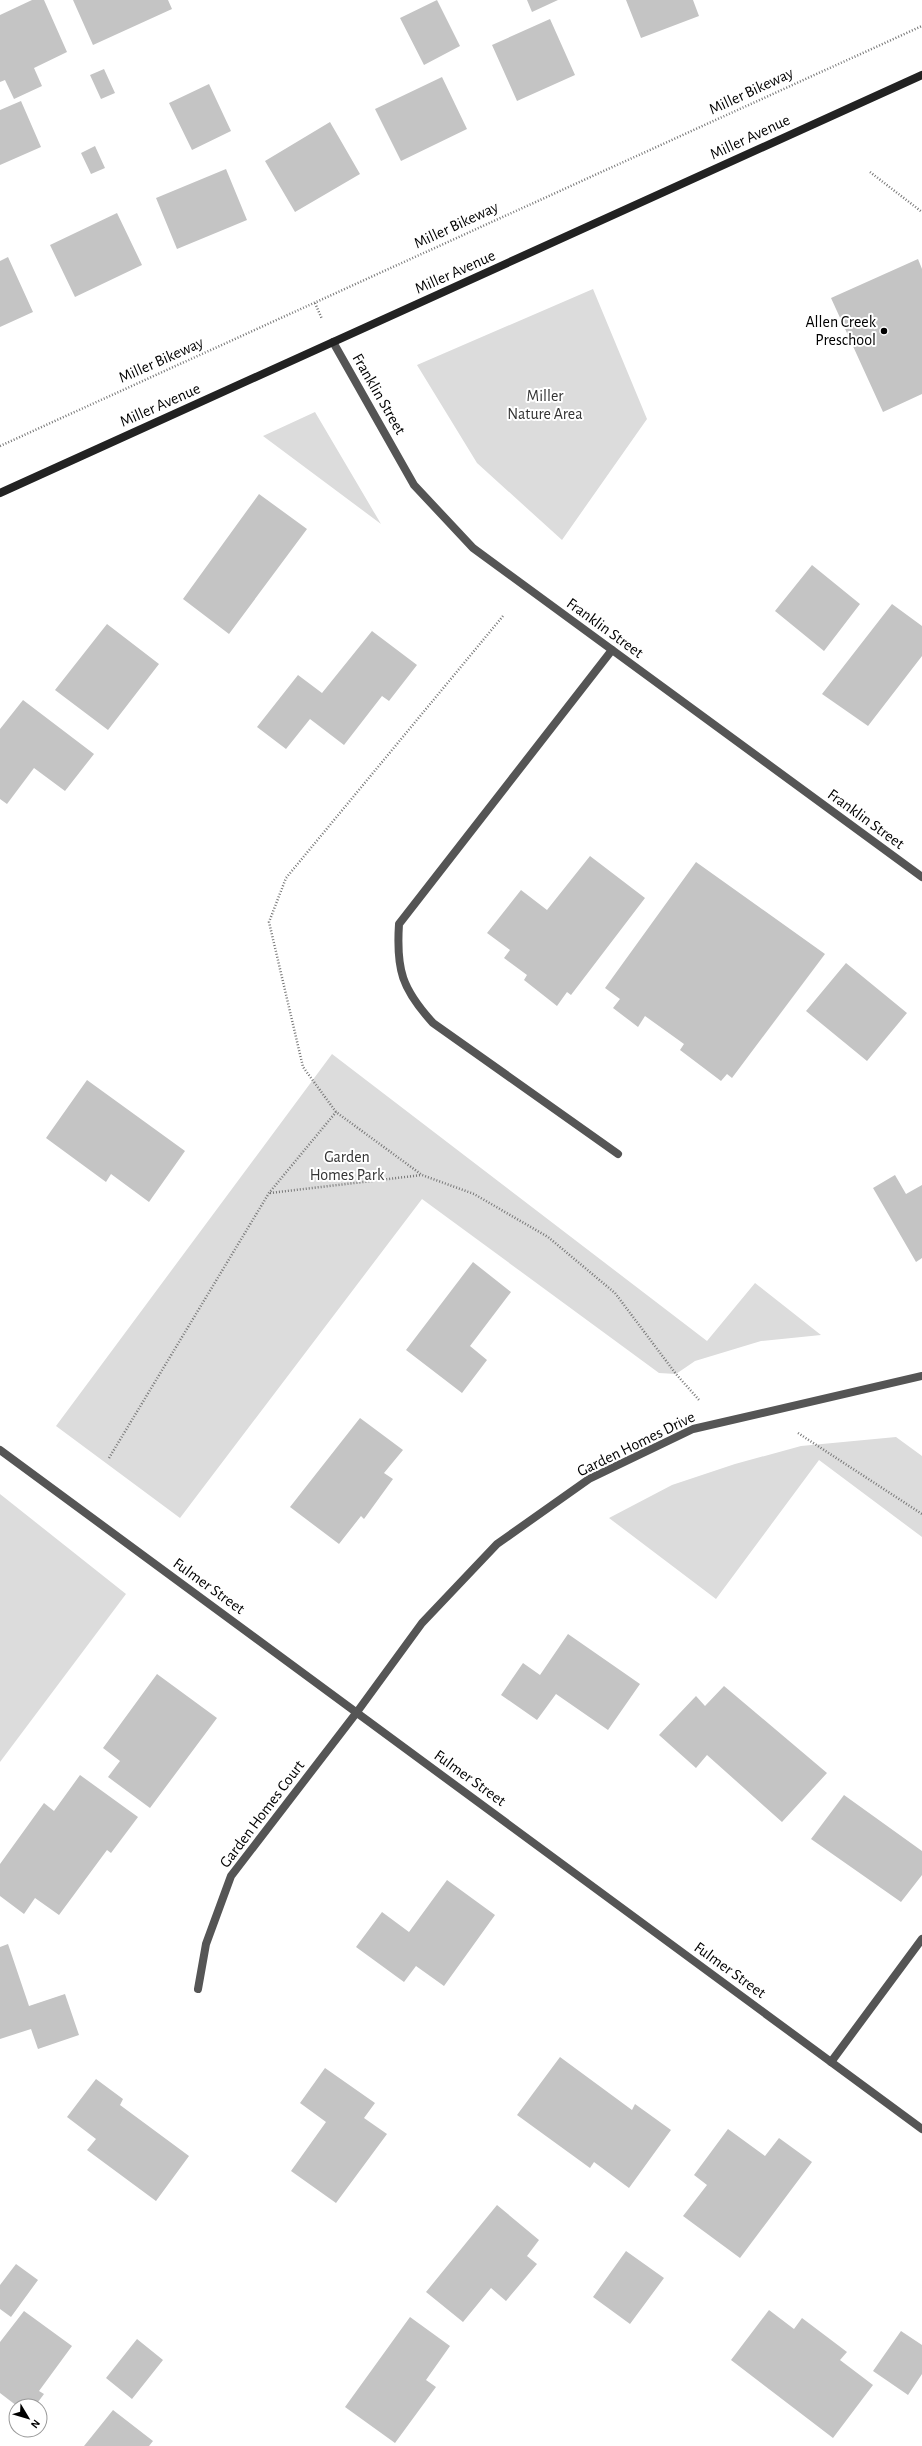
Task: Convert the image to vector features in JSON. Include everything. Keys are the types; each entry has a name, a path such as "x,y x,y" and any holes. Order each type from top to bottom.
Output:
{"main road":[{"name":"Miller Avenue","path":"0,493 922,74"}],"street":[{"name":"Franklin Street","path":"333,342 414,485 473,548 922,877"},
{"path":"612,650 399,924 397,949 403,981 414,1002 433,1023 618,1154"},
{"name":"Garden Homes Drive","path":"357,1712 422,1623 497,1544 589,1479 693,1429 922,1376"},
{"name":"Fulmer Street","path":"0,1450 922,2129"},
{"name":"Garden Homes Court","path":"198,1989 206,1944 231,1876 357,1712"},
{"path":"831,2062 922,1939"}],"path":[{"name":"Miller Bikeway","path":"0,446 922,26"},
{"path":"870,172 922,212"},
{"path":"109,1458 269,1193 336,1112"},
{"path":"269,1193 422,1175"},
{"path":"808,1440 922,1514"}],"green space":[{"name":"Miller Nature Area","path":"593,289 647,419 562,540 477,463 417,365"},
{"path":"315,412 381,524 263,436"},
{"name":"Garden Homes Park","path":"332,1054 707,1341 755,1283 821,1335 761,1341 695,1361 676,1374 659,1373 422,1199 180,1518 56,1426"},
{"path":"896,1437 922,1456 922,1537 819,1460 716,1599 609,1518 672,1485 735,1464 801,1446"},
{"path":"0,1494 126,1594 0,1762"}],"building":[{"path":"32,0 44,0 67,52 34,68 42,86 14,99 5,80 0,82 0,15"},
{"path":"73,0 168,0 172,9 93,45"},
{"path":"437,0 460,46 424,65 400,18"},
{"path":"527,0 558,0 532,12"},
{"path":"626,0 693,0 699,16 641,38"},
{"path":"550,19 575,75 517,101 492,45"},
{"path":"104,69 115,93 101,99 90,75"},
{"path":"442,77 467,129 401,161 375,109"},
{"path":"209,84 231,131 192,150 169,103"},
{"path":"21,101 41,147 0,165 0,110"},
{"path":"330,122 360,174 295,212 265,161"},
{"path":"95,146 105,168 91,174 81,153"},
{"path":"226,169 247,220 177,249 156,198"},
{"path":"117,213 142,265 75,297 50,245"},
{"path":"8,257 33,312 0,327 0,261"},
{"name":"Allen Creek Preschool","path":"918,259 922,269 922,394 883,412 831,298"},
{"path":"259,494 307,529 229,634 183,599"},
{"path":"812,565 860,604 824,651 775,611"},
{"path":"892,604 922,626 922,656 868,726 822,694"},
{"path":"107,624 159,664 108,730 55,690"},
{"path":"372,631 417,665 389,701 382,696 344,745 310,719 286,749 257,727 298,675 322,693"},
{"path":"23,700 94,754 65,791 34,768 7,804 0,799 0,729"},
{"path":"590,856 645,898 571,995 567,992 557,1006 524,980 527,975 504,958 510,950 487,933 521,890 547,910"},
{"path":"696,862 825,954 732,1078 727,1074 721,1081 680,1050 684,1044 645,1016 638,1027 613,1008 620,999 605,988"},
{"path":"846,963 907,1013 867,1061 806,1011"},
{"path":"87,1080 185,1151 149,1202 111,1174 106,1182 46,1138"},
{"path":"895,1175 906,1194 922,1185 922,1258 916,1262 873,1188"},
{"path":"473,1262 511,1292 470,1346 487,1360 462,1393 406,1350"},
{"path":"360,1418 403,1450 384,1473 393,1479 364,1519 361,1516 339,1544 290,1507"},
{"path":"568,1634 640,1684 608,1730 556,1694 537,1720 501,1695 523,1663 540,1675"},
{"path":"157,1674 217,1718 150,1808 108,1777 120,1761 103,1748"},
{"path":"724,1686 827,1773 782,1822 707,1755 696,1768 659,1735 696,1696 705,1706"},
{"path":"80,1775 138,1817 111,1853 107,1850 59,1915 35,1898 24,1914 0,1896 0,1864 44,1803 54,1811"},
{"path":"844,1795 922,1851 922,1875 901,1902 811,1839"},
{"path":"447,1880 495,1915 444,1986 416,1966 404,1982 356,1947 382,1912 409,1932"},
{"path":"8,1944 29,2006 65,1994 79,2035 38,2049 31,2029 0,2039 0,1947"},
{"path":"560,2057 632,2110 635,2104 671,2130 629,2188 594,2162 590,2168 517,2115"},
{"path":"325,2068 375,2103 364,2118 387,2134 336,2203 291,2171 326,2122 300,2103"},
{"path":"96,2079 123,2099 120,2105 189,2156 156,2201 87,2150 96,2139 67,2117"},
{"path":"728,2129 765,2156 779,2138 812,2162 740,2258 683,2216 707,2185 694,2175"},
{"path":"497,2205 539,2240 527,2256 537,2264 506,2301 491,2288 463,2322 426,2292"},
{"path":"626,2251 664,2278 630,2324 593,2297"},
{"path":"16,2264 38,2280 11,2317 0,2309 0,2285"},
{"path":"769,2310 794,2329 802,2318 847,2352 840,2360 873,2385 833,2438 731,2360"},
{"path":"24,2311 72,2346 39,2391 44,2394 41,2398 8,2399 0,2393 0,2342"},
{"path":"410,2317 450,2346 426,2380 436,2387 395,2443 345,2407"},
{"path":"901,2331 922,2345 922,2374 908,2395 873,2371"},
{"path":"137,2339 163,2360 132,2399 106,2378"},
{"path":"113,2410 153,2441 149,2446 84,2446"}],"place":[{"name":"Allen Creek Preschool","path":"884,331"}]}
